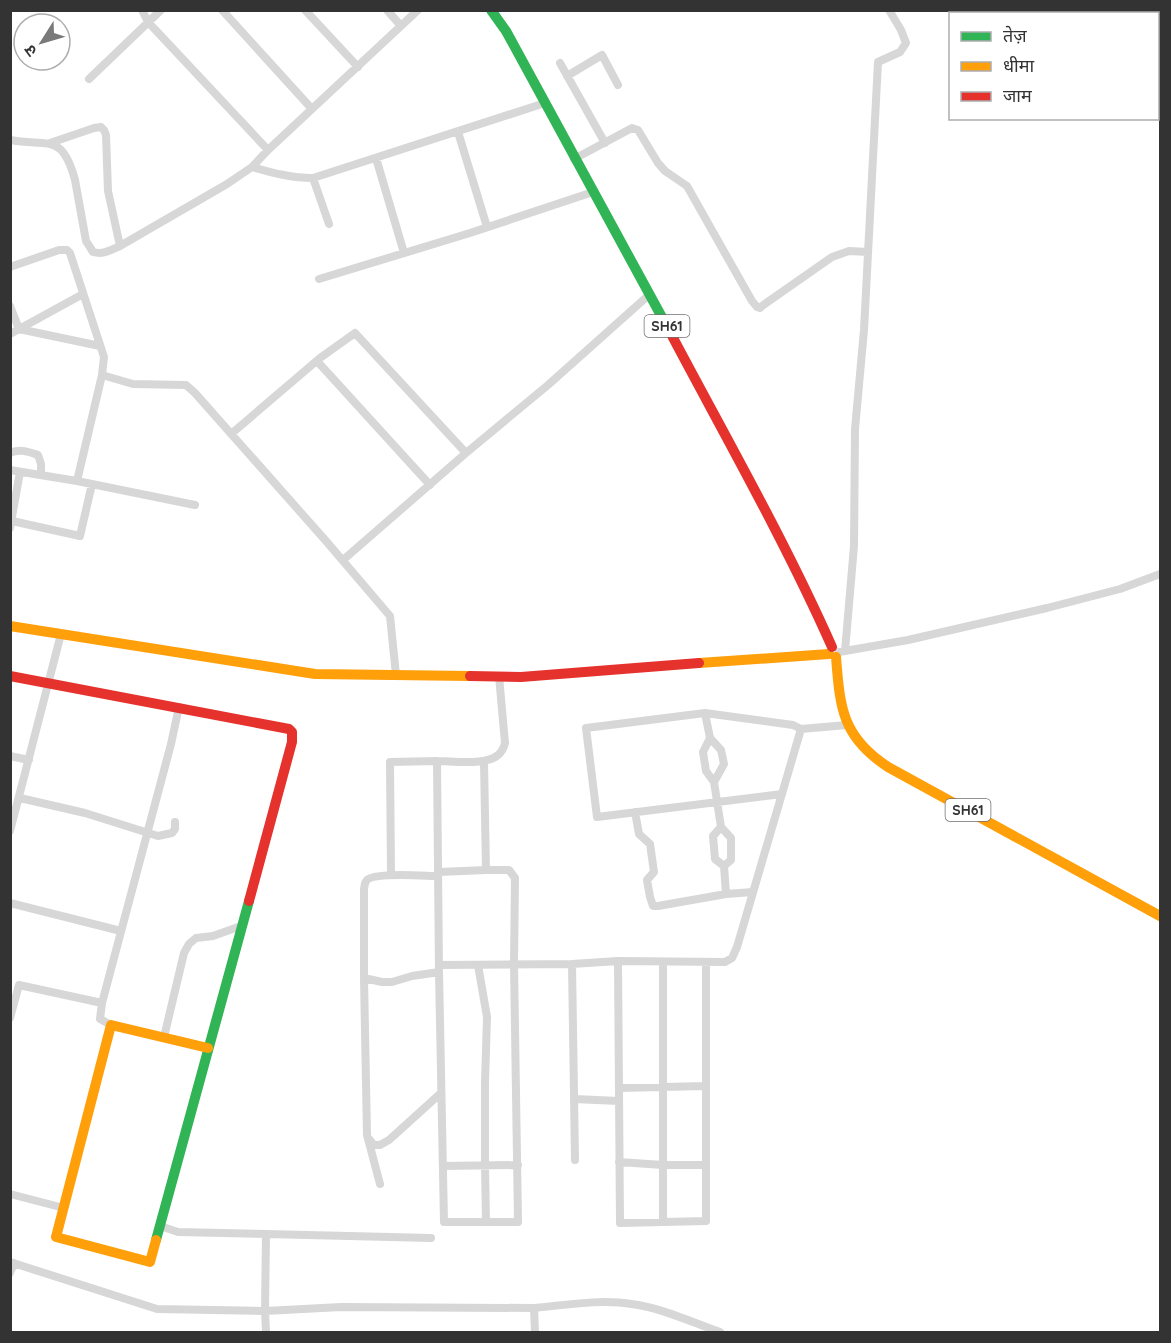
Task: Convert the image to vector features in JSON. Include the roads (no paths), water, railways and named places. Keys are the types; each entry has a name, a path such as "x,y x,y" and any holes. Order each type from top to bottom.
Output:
{"street":[{"path":"142,10 148,22 268,150"},
{"path":"89,79 161,10"},
{"path":"222,10 312,109"},
{"path":"305,10 358,66"},
{"path":"387,10 401,26"},
{"path":"10,140 49,143 65,154 73,172 86,241 93,252 103,253 120,246 252,167 418,10"},
{"name":"SH61","path":"491,10 506,31 574,159 650,294 804,585 836,652 841,703 847,725 857,741 869,754 888,767 1161,916"},
{"path":"836,652 854,546 855,429 864,330 878,62 900,52 906,43 889,10"},
{"path":"567,76 602,54 618,86"},
{"path":"560,63 604,143"},
{"path":"252,167 284,176 313,178 544,103"},
{"path":"49,143 97,127 104,130 108,191 120,246"},
{"path":"574,159 636,128 665,171 687,186 752,301 760,308 832,257 849,251 868,252"},
{"path":"458,132 488,227"},
{"path":"376,158 404,253"},
{"path":"313,178 329,224"},
{"path":"319,279 593,192"},
{"path":"10,267 59,250 70,252 104,357 102,375 76,481"},
{"path":"10,334 83,294"},
{"path":"343,560 548,385 650,294"},
{"path":"10,306 19,329"},
{"path":"19,329 100,346"},
{"path":"231,434 317,361 355,333 466,453"},
{"path":"317,361 430,485"},
{"path":"102,375 133,384 186,385 195,393 390,616 396,675"},
{"path":"10,453 16,450 38,455 41,475"},
{"path":"10,470 92,484 195,506"},
{"path":"20,472 11,525 80,536 92,484"},
{"path":"10,626 315,674 521,677 836,652 908,640 1047,608 1120,589 1161,574"},
{"path":"10,831 61,634"},
{"path":"10,676 273,725 292,732 292,742 150,1262 56,1237 111,1025"},
{"path":"391,875 390,762 484,762 498,756 505,743 499,676"},
{"path":"179,707 102,1003 100,1019 111,1025 208,1048"},
{"path":"782,794 597,817 586,728 705,712 793,725 801,729 847,725"},
{"path":"705,712 710,738 721,750 724,764 714,782"},
{"path":"364,978 392,982 439,968 478,965 725,962 732,958 737,947 801,729"},
{"path":"710,738 703,752 706,771 714,782 721,826 731,838 731,860 724,866"},
{"path":"10,756 29,760"},
{"path":"380,1184 367,1135 364,885 370,878 391,875 438,874 509,870 515,878 518,1222 444,1222 439,968 438,874 437,761"},
{"path":"484,762 486,870"},
{"path":"20,798 85,813 158,836 170,835 174,831 175,822"},
{"path":"635,812 639,834 650,844 654,872 647,880 653,906 753,892"},
{"path":"721,826 713,836 715,859 724,866 726,894"},
{"path":"10,903 121,931"},
{"path":"164,1037 184,953 189,944 196,938 219,935 242,926"},
{"path":"618,962 620,1223 706,1221 706,962"},
{"path":"663,962 663,1222"},
{"path":"572,964 575,1160"},
{"path":"478,965 487,1017 486,1222"},
{"path":"10,1017 15,984 102,1003"},
{"path":"619,1088 706,1086"},
{"path":"367,1135 374,1145 380,1145 389,1140 441,1093"},
{"path":"574,1099 619,1101"},
{"path":"620,1162 706,1165"},
{"path":"443,1166 518,1165"},
{"path":"10,1194 64,1208"},
{"path":"159,1226 178,1232 431,1238"},
{"path":"266,1234 266,1332"},
{"path":"10,1273 12,1263 157,1309 265,1311 341,1307 534,1308 612,1302 658,1310 720,1332"},
{"path":"534,1308 535,1332"}]}
